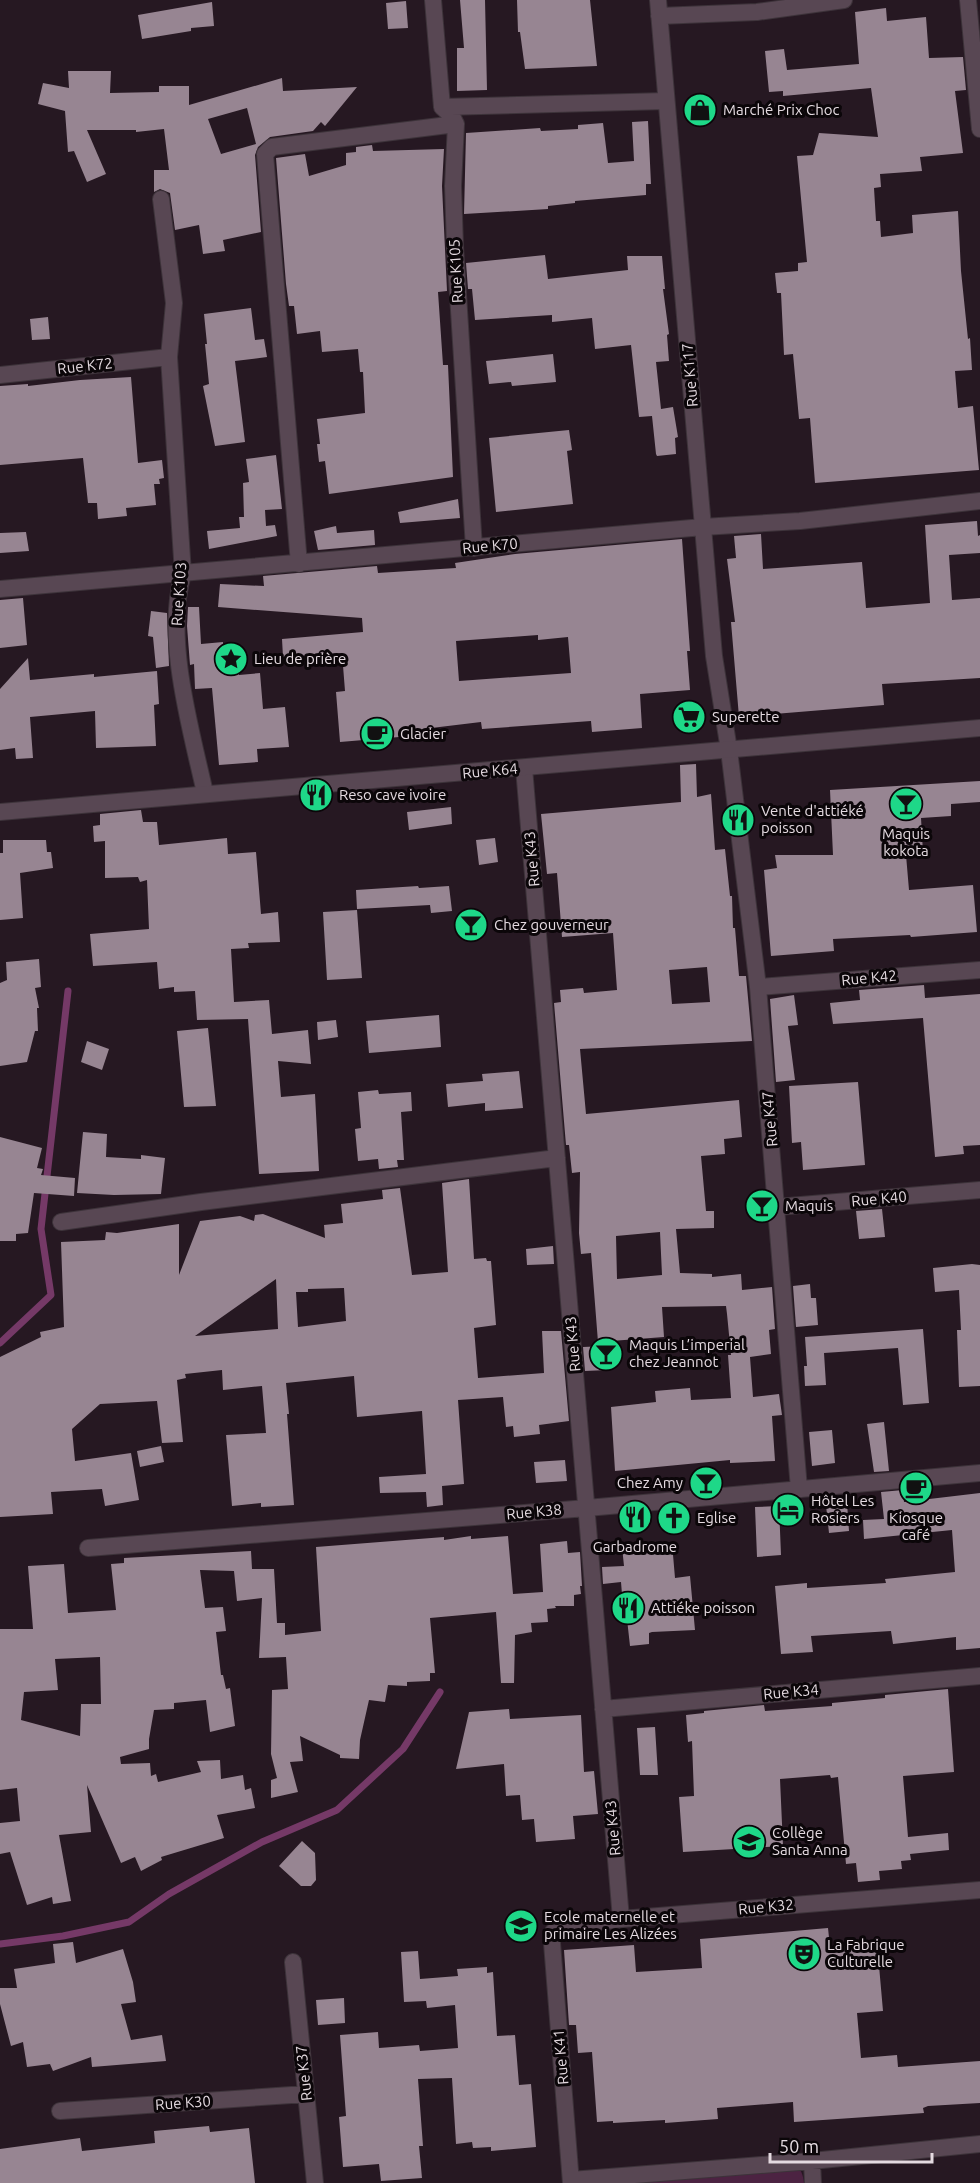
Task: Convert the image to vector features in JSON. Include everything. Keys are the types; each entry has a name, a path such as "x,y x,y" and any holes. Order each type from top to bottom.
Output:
{"street":[{"path":"299,564 265,154 272,147 456,124 452,116 442,107 433,0"},
{"path":"659,8 757,12 844,0"},
{"path":"968,0 980,129"},
{"name":"Rue K117","path":"659,8 714,656 729,750"},
{"path":"442,107 666,101"},
{"name":"Rue K105","path":"456,124 453,186 454,247 474,548"},
{"name":"Rue K103","path":"161,199 174,303 169,357 183,574 178,590 176,622 184,692 205,793"},
{"name":"Rue K72","path":"0,375 169,357"},
{"name":"Rue K70","path":"0,589 703,527 800,521 980,501"},
{"name":"Rue K64","path":"0,812 980,728"},
{"name":"Rue K47","path":"729,750 758,987 799,1489"},
{"name":"Rue K43","path":"524,768 621,1919"},
{"name":"Rue K42","path":"758,987 980,970"},
{"path":"61,1222 209,1201 557,1158"},
{"name":"Rue K40","path":"777,1208 980,1190"},
{"name":"Rue K38","path":"88,1548 587,1508 980,1473"},
{"name":"Rue K34","path":"603,1709 980,1676"},
{"name":"Rue K32","path":"553,1932 562,1926 621,1919 980,1890"},
{"name":"Rue K41","path":"553,1932 571,2182"},
{"name":"Rue K37","path":"293,1962 315,2183"},
{"name":"Rue K30","path":"60,2111 306,2094"},
{"path":"571,2182 980,2144"},
{"path":"812,2161 813,2183"}],"shaded area":[{"path":"777,2155 792,2160 796,2164 804,2183 583,2183 602,2171"}],"building":[{"path":"460,0 485,0 487,90 457,91 457,48 464,48"},
{"path":"517,0 590,0 597,66 525,69 520,32 518,32"},
{"path":"406,1 408,28 388,29 386,3"},
{"path":"212,2 214,26 191,28 191,31 142,39 138,15"},
{"path":"886,8 887,21 926,17 929,58 963,57 966,90 955,91 963,153 920,157 922,171 880,174 881,187 874,188 876,221 880,221 881,237 913,233 912,215 958,211 961,271 972,370 955,371 958,408 973,406 979,470 815,483 810,418 799,419 793,354 784,355 781,293 777,293 775,273 798,271 798,263 807,262 797,156 813,155 819,133 878,137 871,88 783,96 783,91 769,92 765,51 784,49 787,70 859,64 855,12"},
{"path":"68,71 111,71 110,93 159,92 159,86 189,86 189,105 282,78 283,91 357,87 325,126 321,122 313,131 270,137 258,147 255,155 261,232 223,240 225,251 203,254 199,225 175,230 170,193 160,189 154,192 154,170 169,170 164,129 136,132 136,130 87,130 106,174 87,182 74,151 68,152 65,111 38,104 43,83 69,88","holes":["247,108 256,144 221,154 208,119"]},
{"path":"648,121 651,184 646,184 646,195 575,201 575,203 548,206 548,209 464,214 466,133 540,128 541,131 578,129 578,125 603,123 608,163 634,161 632,122"},
{"path":"372,145 373,151 444,149 442,186 447,291 438,292 443,365 448,365 453,477 329,494 325,461 319,462 317,444 320,444 317,419 365,413 363,372 360,372 358,349 322,352 320,331 297,334 294,306 289,306 286,284 276,158 305,154 309,176 346,165 346,153 356,152 356,147"},
{"path":"545,255 548,279 628,270 627,256 662,256 669,361 656,362 661,409 673,407 678,437 675,438 676,454 657,456 652,416 639,417 631,345 595,349 592,318 552,322 552,315 475,320 472,289 468,289 466,263"},
{"path":"251,308 255,340 264,339 267,357 235,361 245,442 215,446 203,386 209,384 204,314"},
{"path":"48,317 50,339 32,340 30,319"},
{"path":"553,354 556,382 512,386 511,382 489,384 486,361"},
{"path":"131,377 138,463 162,460 164,478 159,479 160,484 154,484 156,505 126,508 127,516 98,519 97,503 88,503 83,458 0,465 0,386 28,384 28,386"},
{"path":"569,430 572,450 567,451 573,504 496,512 489,438"},
{"path":"276,455 282,509 265,510 266,526 275,525 277,536 209,549 207,531 240,528 239,517 244,517 243,483 249,482 246,459"},
{"path":"458,499 460,518 400,523 398,512"},
{"path":"977,521 980,553 949,555 952,600 980,598 980,678 882,684 884,705 739,717 731,622 735,622 727,559 736,558 734,536 761,534 763,569 862,562 866,608 930,603 925,525"},
{"path":"336,526 337,533 374,530 375,545 318,550 314,531"},
{"path":"26,532 29,551 0,553 0,533"},
{"path":"682,539 690,651 687,651 690,690 640,694 642,728 592,732 591,721 482,729 481,722 423,729 423,735 340,742 336,692 345,691 342,653 283,657 282,639 363,632 362,618 218,607 220,584 264,586 263,576 377,566 378,573 456,568 455,563 515,554","holes":["538,635 538,640 568,637 571,673 459,681 456,641"]},
{"path":"23,598 27,645 0,648 0,600"},
{"path":"188,607 199,607 201,644 235,643 239,675 260,673 263,709 285,707 289,747 257,749 258,762 219,765 212,688 195,689 194,664 190,665"},
{"path":"151,611 167,613 169,666 156,668 153,637 148,636"},
{"path":"28,658 30,680 157,671 159,704 154,705 156,746 96,748 95,711 30,717 33,758 16,759 15,748 0,750 0,689"},
{"path":"696,764 697,797 711,794 715,850 725,849 730,896 732,896 739,976 746,976 752,1041 580,1049 586,1114 739,1100 742,1137 724,1139 725,1154 701,1156 706,1211 714,1211 714,1228 676,1229 680,1273 712,1274 712,1277 741,1274 742,1290 772,1287 775,1329 769,1330 771,1354 750,1357 753,1397 779,1394 782,1415 772,1416 775,1461 730,1463 730,1460 615,1471 611,1407 656,1402 655,1391 690,1388 691,1400 731,1398 728,1355 731,1355 727,1314 726,1306 662,1307 664,1337 598,1342 591,1253 581,1254 580,1172 572,1173 569,1145 566,1145 554,1003 561,1002 560,990 583,988 584,993 617,990 613,933 562,937 557,873 547,874 541,814 681,802 680,765","holes":["707,967 710,1002 672,1004 669,970","660,1232 662,1275 617,1279 616,1236"]},
{"path":"980,781 980,802 951,804 951,816 921,818 923,853 906,855 909,890 973,885 977,932 833,939 834,951 771,956 764,870 777,868 775,855 833,855 830,790"},
{"path":"451,807 452,824 409,830 407,812"},
{"path":"141,810 143,822 157,822 159,845 227,838 228,854 256,852 261,914 278,912 280,942 248,943 249,948 231,949 234,1002 269,1000 272,1034 308,1030 311,1064 278,1061 281,1097 315,1094 319,1171 259,1174 248,1019 197,1020 195,991 174,992 174,987 159,989 157,962 93,966 90,934 149,929 147,880 140,882 138,877 105,878 105,841 94,842 93,826 100,825 100,814"},
{"path":"495,838 498,862 479,865 476,840"},
{"path":"3,840 46,840 47,852 51,852 53,868 20,873 23,918 0,920 0,853 3,853"},
{"path":"418,886 419,888 449,886 452,911 431,913 430,905 357,909 356,890"},
{"path":"357,910 362,978 327,980 323,912"},
{"path":"39,959 41,987 35,988 39,1008 37,1008 38,1031 35,1031 27,1062 0,1066 0,983 7,980 6,962"},
{"path":"924,985 925,998 980,994 980,1145 963,1146 964,1154 935,1157 923,1018 833,1024 830,1003 860,1000 859,990"},
{"path":"794,995 798,1025 788,1026 795,1080 776,1082 770,999"},
{"path":"439,1015 441,1047 369,1053 366,1021"},
{"path":"336,1020 338,1037 318,1040 317,1022"},
{"path":"208,1028 216,1106 184,1107 177,1031"},
{"path":"87,1041 109,1049 102,1070 81,1062"},
{"path":"519,1071 523,1108 485,1111 485,1103 448,1107 446,1084 483,1081 482,1074"},
{"path":"858,1082 865,1165 803,1170 801,1142 792,1143 789,1086"},
{"path":"378,1090 379,1094 411,1092 412,1111 401,1112 404,1160 397,1160 398,1167 379,1169 378,1159 358,1161 355,1129 361,1128 358,1092"},
{"path":"83,1132 107,1134 106,1157 141,1159 141,1155 165,1158 161,1194 77,1193"},
{"path":"0,1137 42,1148 37,1168 43,1169 41,1175 75,1178 74,1196 34,1193 28,1233 16,1234 16,1241 0,1241"},
{"path":"469,1179 474,1259 486,1258 487,1261 491,1261 496,1325 474,1328 478,1378 544,1373 542,1331 561,1331 569,1421 539,1425 540,1434 514,1437 513,1426 506,1427 503,1397 458,1400 464,1484 442,1486 443,1505 427,1507 426,1492 380,1493 379,1477 426,1474 422,1411 357,1417 354,1376 286,1383 294,1505 261,1507 261,1503 232,1506 226,1435 266,1433 262,1386 223,1390 222,1370 185,1374 186,1378 177,1380 183,1442 162,1443 157,1401 100,1404 72,1429 75,1461 131,1453 139,1500 105,1506 102,1489 51,1492 53,1514 0,1517 0,1357 41,1337 40,1332 64,1327 61,1242 105,1240 106,1232 117,1233 179,1224 179,1275 200,1221 240,1216 254,1221 255,1215 263,1214 325,1238 324,1225 343,1223 341,1204 383,1199 382,1190 400,1188 412,1275 448,1272 442,1183","holes":["276,1279 278,1329 195,1336","344,1288 346,1321 298,1327 296,1292 308,1292 308,1289"]},
{"path":"882,1209 885,1237 859,1239 856,1211"},
{"path":"553,1246 554,1264 527,1265 526,1249"},
{"path":"980,1265 980,1386 959,1387 957,1330 961,1330 959,1290 935,1292 933,1268"},
{"path":"810,1284 811,1298 816,1298 818,1325 796,1327 793,1286"},
{"path":"923,1329 929,1403 903,1405 898,1348 824,1353 826,1385 805,1386 804,1366 807,1366 805,1337"},
{"path":"606,1346 608,1370 585,1371 583,1347"},
{"path":"884,1422 889,1471 874,1472 867,1424"},
{"path":"832,1430 835,1463 812,1466 809,1432"},
{"path":"161,1446 164,1462 140,1467 137,1451"},
{"path":"565,1460 567,1481 536,1483 534,1462"},
{"path":"903,1490 904,1502 980,1493 980,1648 956,1650 956,1637 893,1644 891,1631 811,1636 813,1652 781,1654 775,1586 807,1583 807,1588 886,1583 885,1579 955,1572 952,1530 864,1539 863,1520 884,1519 881,1492"},
{"path":"847,1503 849,1531 829,1533 826,1505"},
{"path":"779,1506 781,1555 757,1557 755,1507"},
{"path":"471,1536 471,1539 508,1536 513,1594 543,1592 540,1544 567,1541 568,1553 580,1552 582,1586 580,1586 581,1594 574,1595 574,1606 555,1606 556,1608 547,1609 548,1622 531,1623 532,1632 515,1635 514,1683 501,1683 496,1612 430,1618 435,1673 430,1673 430,1681 407,1682 407,1686 388,1685 385,1702 369,1700 360,1740 359,1759 340,1758 340,1755 300,1736 303,1761 290,1762 298,1792 271,1798 271,1780 277,1778 271,1754 272,1690 288,1689 286,1657 259,1658 262,1598 237,1601 234,1571 200,1570 205,1608 223,1607 226,1631 216,1632 221,1675 223,1675 226,1689 230,1688 235,1726 210,1732 206,1700 174,1703 174,1709 154,1710 149,1749 120,1757 121,1764 150,1763 151,1776 156,1774 158,1782 201,1772 197,1761 220,1760 221,1779 243,1775 245,1790 251,1788 255,1808 217,1815 224,1838 161,1857 162,1860 141,1871 135,1857 121,1863 87,1785 91,1832 59,1835 71,1901 53,1904 52,1897 27,1905 10,1852 0,1854 0,1823 20,1821 17,1788 0,1790 0,1629 33,1629 28,1566 64,1564 68,1613 116,1610 111,1564 124,1563 124,1558 251,1551 252,1569 274,1569 277,1623 285,1623 285,1635 321,1631 316,1547 444,1537 444,1540","holes":["100,1657 101,1704 81,1704 80,1736 21,1720 24,1692 58,1690 55,1659"]},
{"path":"672,1543 675,1578 690,1576 695,1630 652,1632 649,1633 649,1644 630,1646 627,1619 624,1619 621,1582 603,1584 602,1567 624,1566 622,1547"},
{"path":"948,1689 954,1772 903,1776 908,1837 948,1833 949,1850 910,1854 911,1860 901,1861 902,1869 879,1871 880,1880 858,1882 856,1863 846,1864 838,1777 831,1778 830,1775 780,1779 783,1846 683,1852 679,1797 694,1796 692,1741 688,1742 686,1715 764,1705 765,1711 832,1706 832,1703 885,1698 885,1695"},
{"path":"509,1709 510,1719 581,1715 584,1772 594,1771 598,1814 573,1816 575,1839 536,1842 534,1819 522,1820 520,1795 506,1796 504,1764 456,1769 469,1712"},
{"path":"655,1727 658,1775 640,1775 637,1728"},
{"path":"302,1841 315,1853 316,1880 311,1886 301,1886 279,1866"},
{"path":"828,1928 830,1947 877,1943 883,2011 857,2013 861,2058 897,2055 898,2067 980,2061 980,2103 928,2106 923,2108 924,2113 794,2122 793,2102 717,2108 718,2119 665,2123 665,2120 597,2122 592,2052 578,2053 576,2025 569,2025 564,1950 634,1945 636,1972 702,1968 700,1939"},
{"path":"73,1942 76,1963 123,1949 133,1982 136,2002 121,2004 131,2040 162,2035 166,2061 92,2067 91,2057 53,2071 50,2064 27,2067 23,2042 11,2046 0,2004 0,1988 17,1988 14,1969 55,1963 53,1944"},
{"path":"418,1951 420,1979 458,1976 457,1969 487,1967 487,1973 493,1972 497,2036 515,2035 519,2085 531,2084 536,2147 491,2151 491,2147 473,2148 472,2142 456,2144 452,2078 418,2079 423,2146 419,2146 422,2178 381,2181 379,2164 343,2167 339,2117 346,2116 340,2035 378,2032 379,2048 419,2045 420,2051 458,2048 455,2005 427,2008 426,2001 404,2002 401,1952"},
{"path":"344,1998 345,2023 318,2025 316,2000"},
{"path":"209,2126 210,2132 249,2128 255,2183 0,2183 0,2149 80,2138 82,2151 155,2143 154,2131"}],"waterway":[{"path":"0,1343 51,1295 41,1229 68,991"},
{"path":"0,1944 63,1936 129,1922 169,1894 262,1842 337,1810 403,1749 440,1692"}],"place":[{"name":"Marché Prix Choc","path":"700,110"},
{"name":"Lieu de prière","path":"231,659"},
{"name":"Superette","path":"689,717"},
{"name":"Glacier","path":"377,734"},
{"name":"Reso cave ivoire","path":"316,795"},
{"name":"Maquis kokota","path":"906,804"},
{"name":"Vente d'attiéké poisson","path":"738,820"},
{"name":"Chez gouverneur","path":"471,925"},
{"name":"Maquis","path":"762,1206"},
{"name":"Maquis L’imperial chez Jeannot","path":"606,1354"},
{"name":"Chez Amy","path":"706,1483"},
{"name":"Kiosque café","path":"916,1488"},
{"name":"Hôtel Les Rosiers","path":"788,1510"},
{"name":"Garbadrome","path":"635,1517"},
{"name":"Eglise","path":"674,1518"},
{"name":"Attiéke poisson","path":"628,1608"},
{"name":"Collège Santa Anna","path":"749,1842"},
{"name":"Ecole maternelle et primaire Les Alizées","path":"521,1926"},
{"name":"La Fabrique Culturelle","path":"804,1954"}]}
